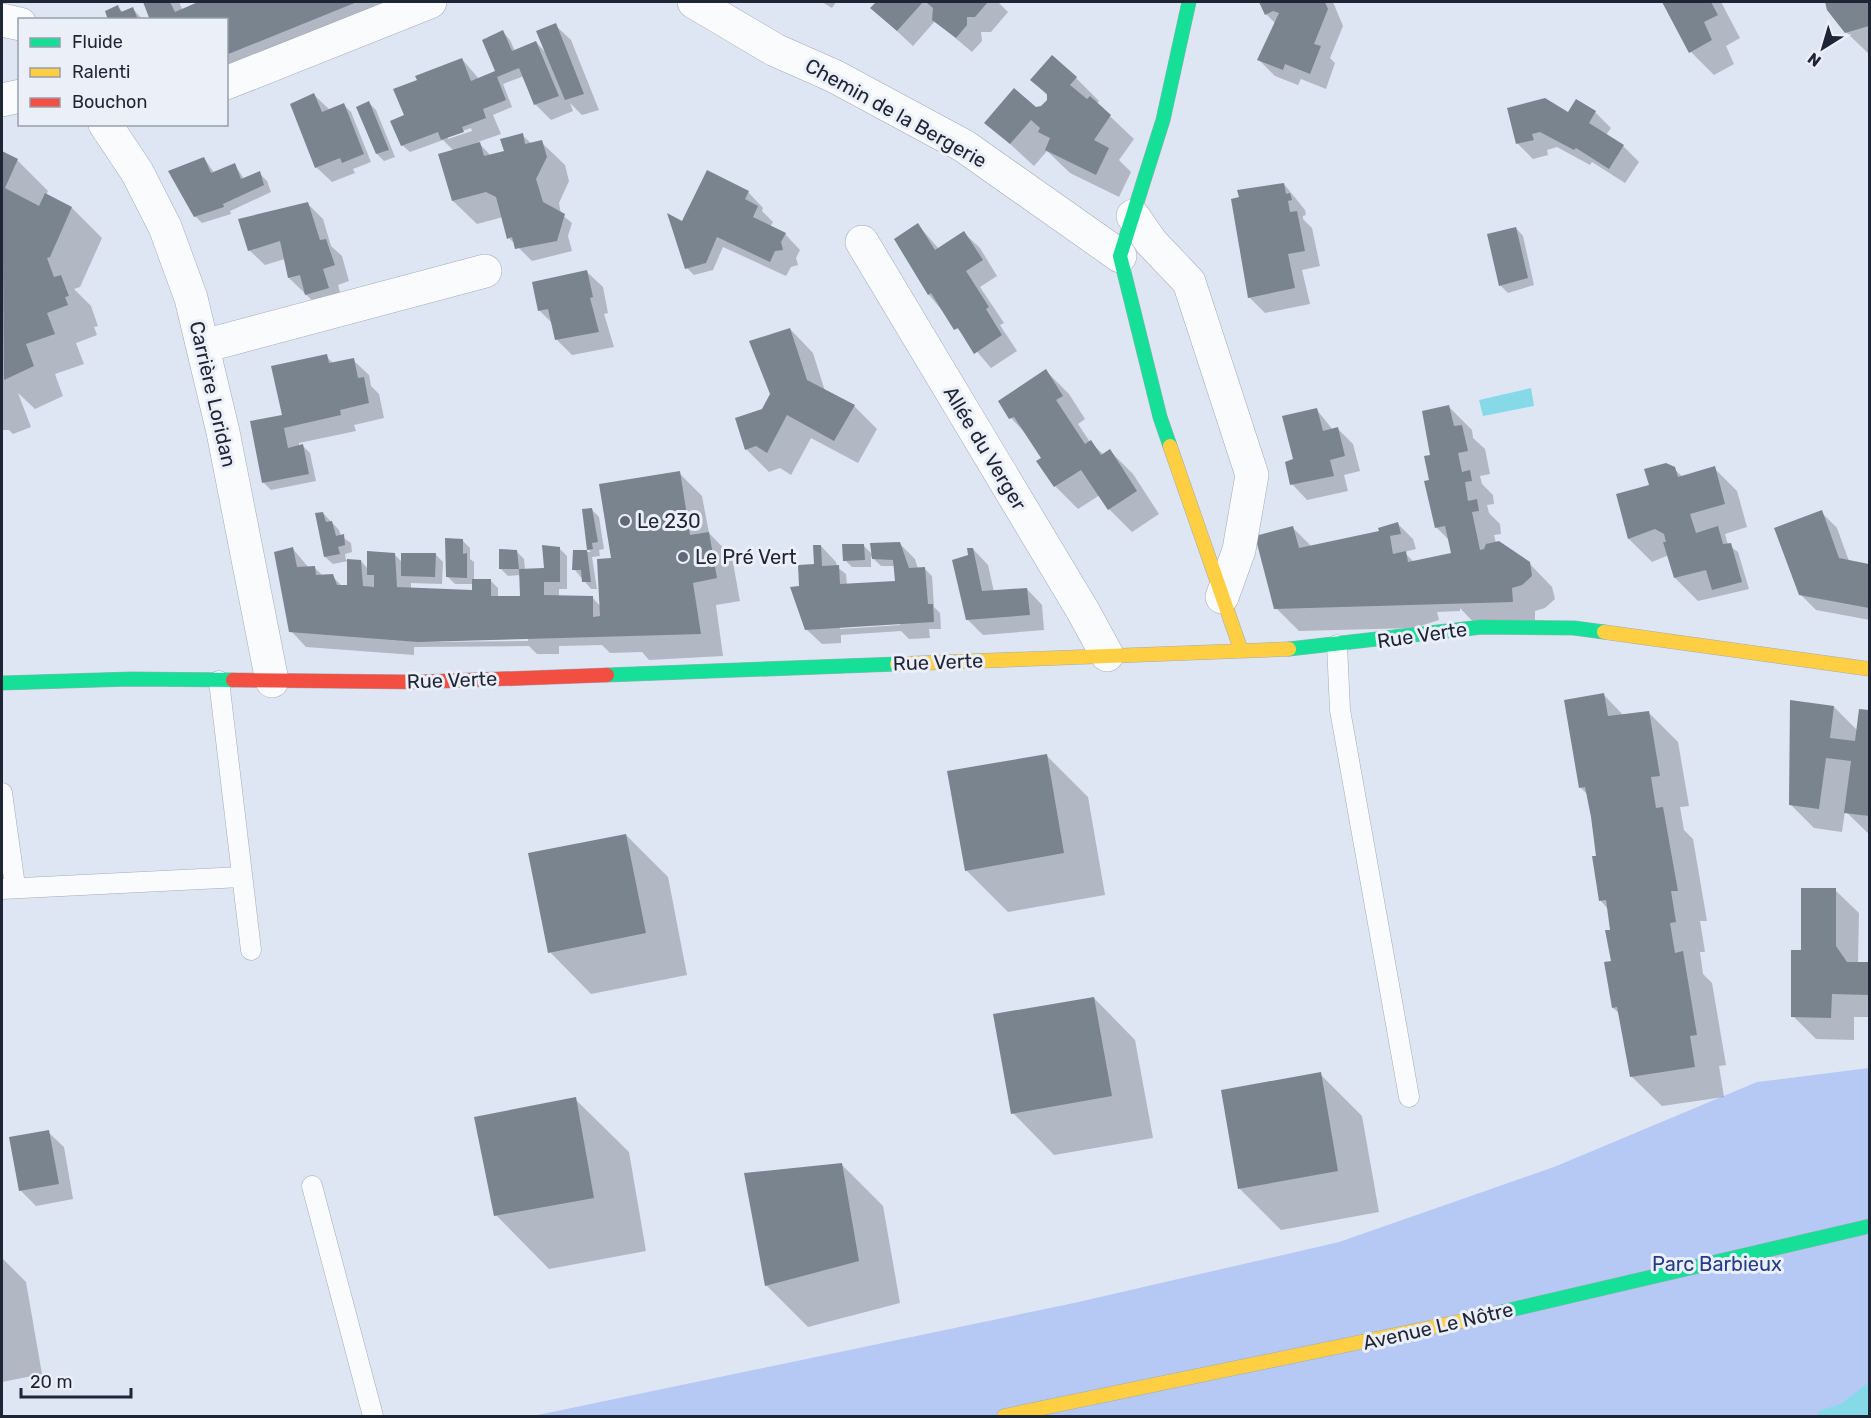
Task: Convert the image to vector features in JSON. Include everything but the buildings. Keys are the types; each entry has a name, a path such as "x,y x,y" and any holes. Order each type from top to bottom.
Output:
{"street":[{"path":"228,82 430,2"},
{"name":"Chemin de la Bergerie","path":"694,2 775,50 834,76 964,146 1120,256"},
{"path":"1189,2 1163,120 1120,256 1160,417 1241,650"},
{"path":"2,20 18,24"},
{"path":"2,100 18,96"},
{"name":"Carrière Loridan","path":"112,126 180,260 204,346 272,681"},
{"path":"1133,216 1151,242 1189,282 1252,475 1239,550 1222,597"},
{"name":"Allée du Verger","path":"862,242 1083,611 1107,655"},
{"path":"204,346 485,271"},
{"name":"Rue Verte","path":"2,683 131,679 417,682 1241,650 1337,645 1458,629 1565,627 1869,669"},
{"name":"Avenue Le Nôtre","path":"1004,1416 1409,1334 1869,1226"}],"lane":[{"path":"1337,645 1340,710 1409,1097"},
{"path":"219,681 251,950"},
{"path":"2,793 8,888 241,877"},
{"path":"312,1186 373,1416"}],"green space":[{"name":"Parc Barbieux","path":"1869,1068 1869,1416 533,1416 1074,1303 1339,1242 1554,1167 1757,1082"}],"shaded area":[{"path":"1531,388 1534,406 1483,416 1479,400"},
{"path":"1869,1382 1869,1416 1816,1416 1821,1410 1841,1404"}],"traffic: fast":[{"path":"1170,446 1160,417 1120,256 1163,120 1189,2"},
{"path":"1289,649 1482,627 1574,628 1604,632"},
{"path":"607,675 897,664"},
{"path":"2,683 131,679 233,680"},
{"path":"1467,1320 1870,1226"}],"traffic: slow":[{"path":"1170,446 1241,650"},
{"path":"1604,632 1870,669"},
{"path":"897,664 1289,649"},
{"path":"1004,1416 1467,1320"}],"traffic: jam":[{"path":"233,680 417,682 607,675"}],"place":[{"name":"Le 230","path":"625,521"},
{"name":"Le Pré Vert","path":"683,557"}]}
